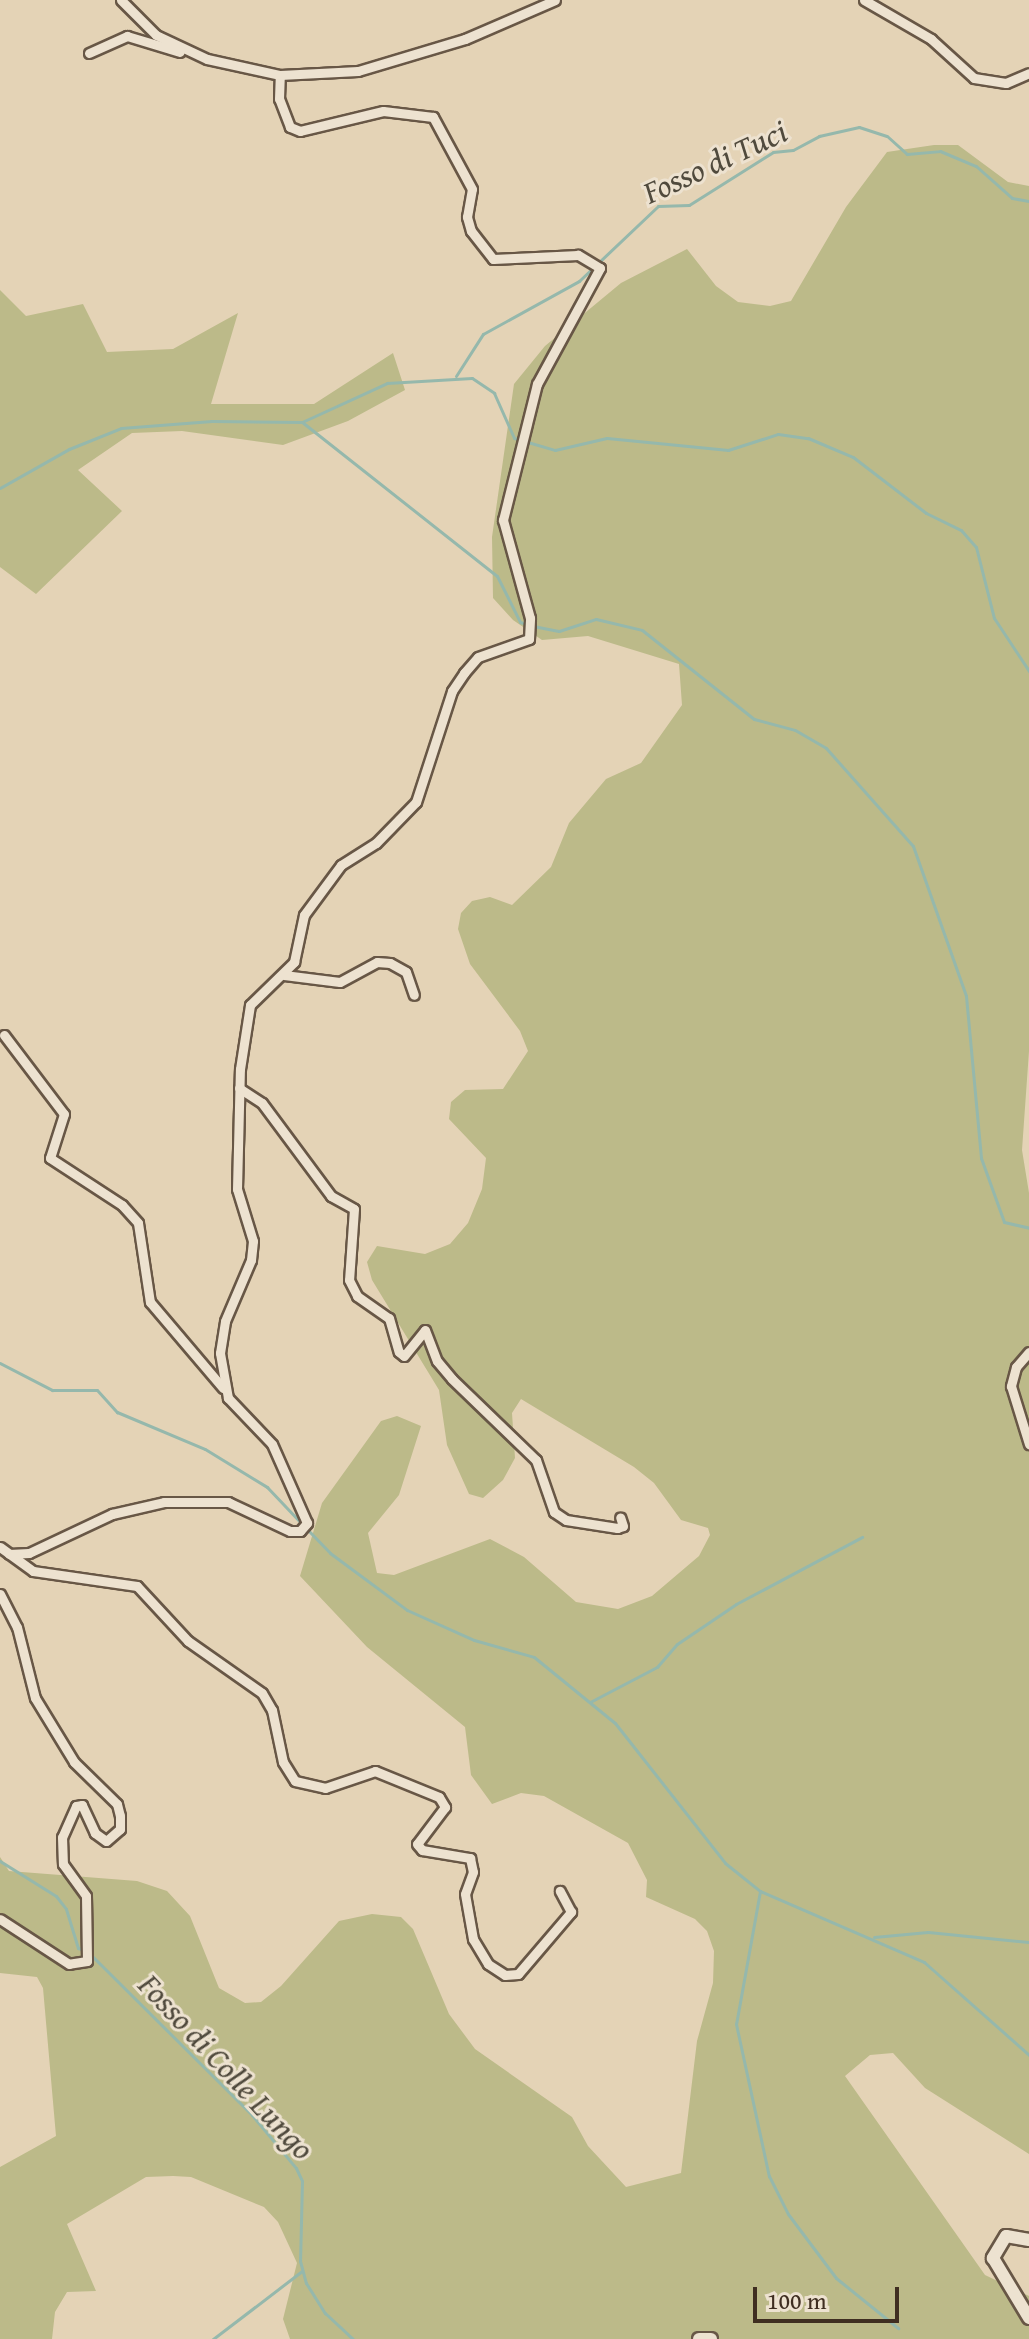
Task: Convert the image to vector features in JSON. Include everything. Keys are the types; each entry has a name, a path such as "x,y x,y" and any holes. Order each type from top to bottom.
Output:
{"main road":[{"path":"1029,2240 1006,2236 993,2258 1029,2318"},
{"path":"699,2339 711,2339"}],"street":[{"path":"121,0 156,35 207,59"},
{"path":"89,53 127,36 207,59 280,75 358,71 465,39 555,0"},
{"path":"864,0 931,39 974,78 1006,83 1029,73"},
{"path":"225,1391 220,1353 225,1321 251,1260 253,1241 237,1189 239,1088 250,1005 294,962 299,929 311,904 341,865 376,843 416,802 452,691 464,673 478,657 521,645 532,633 503,520 537,384 600,268 578,255 493,259 471,231 467,217 472,189 433,117 383,111 300,131 290,127 279,99 280,75"},
{"path":"284,975 340,982 377,962 390,963 406,972 414,995"},
{"path":"4,1035 64,1114 50,1158 122,1205 138,1223 150,1302 272,1444 307,1523 300,1531 282,1530 228,1502 164,1502 112,1514 29,1553 9,1554"},
{"path":"239,1088 262,1103 331,1196 354,1209 349,1280 357,1296 389,1318 399,1352 404,1356 425,1330 437,1361 452,1379 536,1460 554,1512 566,1520 617,1528 623,1526 620,1517"},
{"path":"1029,1352 1016,1367 1011,1386 1029,1444"},
{"path":"0,1547 33,1571 137,1586 188,1641 262,1693 272,1710 283,1762 295,1781 325,1788 375,1771 439,1797 445,1807 421,1832 417,1844 422,1850 470,1858 473,1872 465,1894 473,1939 488,1964 505,1975 518,1974 571,1912 560,1891"},
{"path":"0,1594 17,1627 35,1698 74,1762 117,1804 120,1816 120,1829 106,1841 95,1833 82,1805 76,1806 62,1837 63,1864 86,1896 87,1961 69,1964 0,1919"}],"shaded area":[{"path":"958,145 1008,182 1029,186 1029,1051 1022,1150 1029,1193 1029,2154 925,2088 893,2053 870,2055 845,2076 985,2275 1029,2296 1029,2339 290,2339 283,2319 297,2263 278,2222 264,2207 191,2177 173,2176 146,2177 67,2224 96,2291 67,2292 55,2312 52,2339 0,2339 0,2167 56,2136 43,1988 37,1977 0,1973 0,1857 9,1871 137,1881 167,1891 190,1916 219,1988 245,2003 261,2002 281,1986 339,1921 372,1914 401,1917 413,1929 449,2014 475,2049 572,2117 588,2146 626,2187 681,2173 697,2041 713,1983 714,1951 707,1931 695,1919 646,1897 647,1880 628,1843 544,1796 521,1793 492,1804 471,1775 465,1727 367,1647 300,1576 322,1503 381,1421 397,1416 421,1426 399,1495 368,1533 377,1573 394,1575 490,1539 524,1557 576,1602 618,1609 652,1596 699,1556 710,1535 708,1528 681,1520 654,1483 634,1467 521,1399 512,1413 515,1458 503,1480 483,1498 469,1494 447,1445 439,1390 372,1280 367,1262 377,1246 425,1254 450,1244 468,1223 482,1189 486,1158 449,1119 451,1102 465,1090 503,1089 528,1051 520,1031 470,964 458,929 461,913 472,901 490,897 512,905 551,867 569,823 606,779 641,763 682,705 679,664 588,636 542,640 513,620 493,598 492,537 514,384 545,346 621,283 687,249 716,286 738,302 770,306 791,301 846,207 887,152"},
{"path":"0,290 26,316 83,304 107,352 173,349 238,313 211,404 314,404 393,353 405,390 348,421 283,445 182,431 132,433 78,470 122,511 36,594 0,567"}],"waterway":[{"name":"Fosso di Tuci","path":"456,376 483,334 579,281 658,206 689,205 773,152 793,150 819,136 859,127 887,136 907,154 940,151 976,166 1012,198 1029,201"},
{"path":"302,422 387,383 472,378 494,393 514,438 555,450 607,438 728,450 778,434 808,438 853,457 926,513 961,530 976,547 994,618 1029,671"},
{"path":"0,488 69,449 121,428 212,421 302,422 497,576 520,622 526,624"},
{"path":"533,626 559,631 596,619 642,630 754,719 795,730 826,748 913,846 966,996 981,1158 1004,1222 1029,1228"},
{"path":"0,1363 52,1390 97,1390 117,1412 205,1449 267,1487 302,1524"},
{"path":"307,1529 330,1553 407,1610 474,1640 534,1657 615,1723 725,1863 760,1891 924,1962 1029,2055"},
{"path":"590,1702 657,1667 677,1644 736,1604 862,1537"},
{"name":"Fosso di Colle Lungo","path":"0,1861 56,1896 66,1909 78,1948 85,1950"},
{"path":"760,1891 736,2024 769,2176 788,2214 836,2278 898,2328"},
{"path":"874,1937 928,1932 1029,1942"},
{"name":"Fosso di Colle Lungo","path":"91,1955 252,2115 296,2168 302,2181 300,2261 306,2283 325,2313 353,2339"},
{"path":"213,2339 302,2271"}]}
